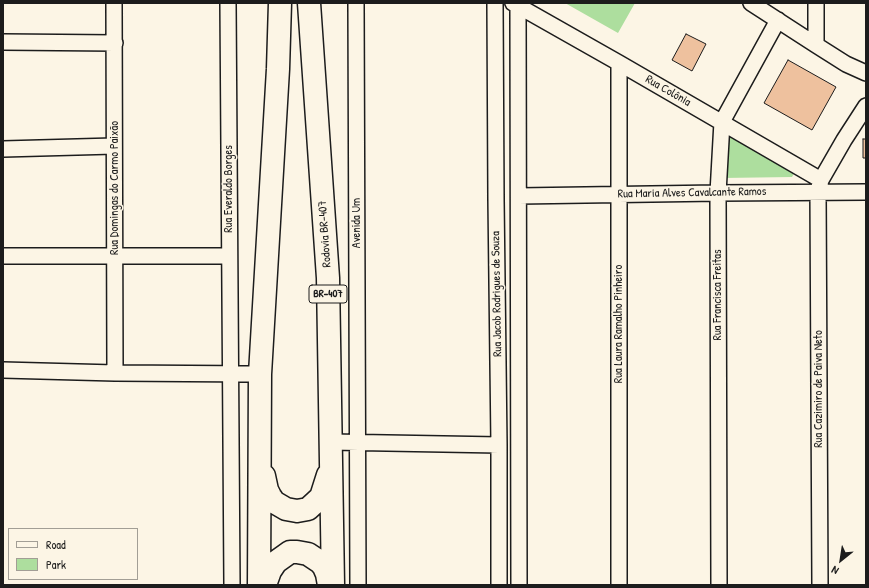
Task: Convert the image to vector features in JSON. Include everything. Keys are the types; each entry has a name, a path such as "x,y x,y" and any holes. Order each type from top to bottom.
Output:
{"highway":[{"path":"259,585 260,374 278,77 280,3"},
{"name":"Rodovia BR-407","path":"309,3 328,278 333,585"},
{"path":"260,455 270,496 279,505 291,511 297,511 308,509 321,497 326,484 332,451"},
{"path":"265,585 270,571 276,562 290,552 297,552 308,554 320,562 327,574 329,585"}],"street":[{"name":"Rua Domingas do Carmo Paixão","path":"114,3 115,373"},
{"name":"Rua Everaldo Borges","path":"228,3 232,585"},
{"name":"Avenida Um","path":"356,3 358,585"},
{"name":"Rua Jacob Rodrigues de Souza","path":"495,3 499,585"},
{"path":"751,3 846,64 866,73"},
{"path":"816,3 816,45"},
{"name":"Rua Jacob Rodrigues de Souza","path":"516,4 519,196 519,585"},
{"name":"Rua Colônia","path":"516,4 722,122 820,186"},
{"name":"Rua Francisca Freitas","path":"719,585 718,193 722,122 778,20"},
{"path":"3,42 115,43"},
{"name":"Rua Laura Ramalho Pinheiro","path":"619,63 619,585"},
{"path":"820,186 844,140 866,106"},
{"path":"3,149 114,146"},
{"name":"Rua Maria Alves Cavalcante Ramos","path":"519,196 718,193 820,186 866,192"},
{"name":"Rua Cazimiro de Paiva Neto","path":"820,186 820,585"},
{"path":"3,256 229,256"},
{"path":"3,370 115,373 260,374"},
{"path":"332,451 358,442 499,445"}],"green space":[{"path":"565,3 635,3 618,33"},
{"path":"723,122 799,164 792,177 722,178"}],"building":[{"path":"686,34 706,44 692,71 672,60"},
{"path":"788,60 836,87 812,130 764,103"},
{"path":"863,139 866,139 866,158 863,158"}]}
